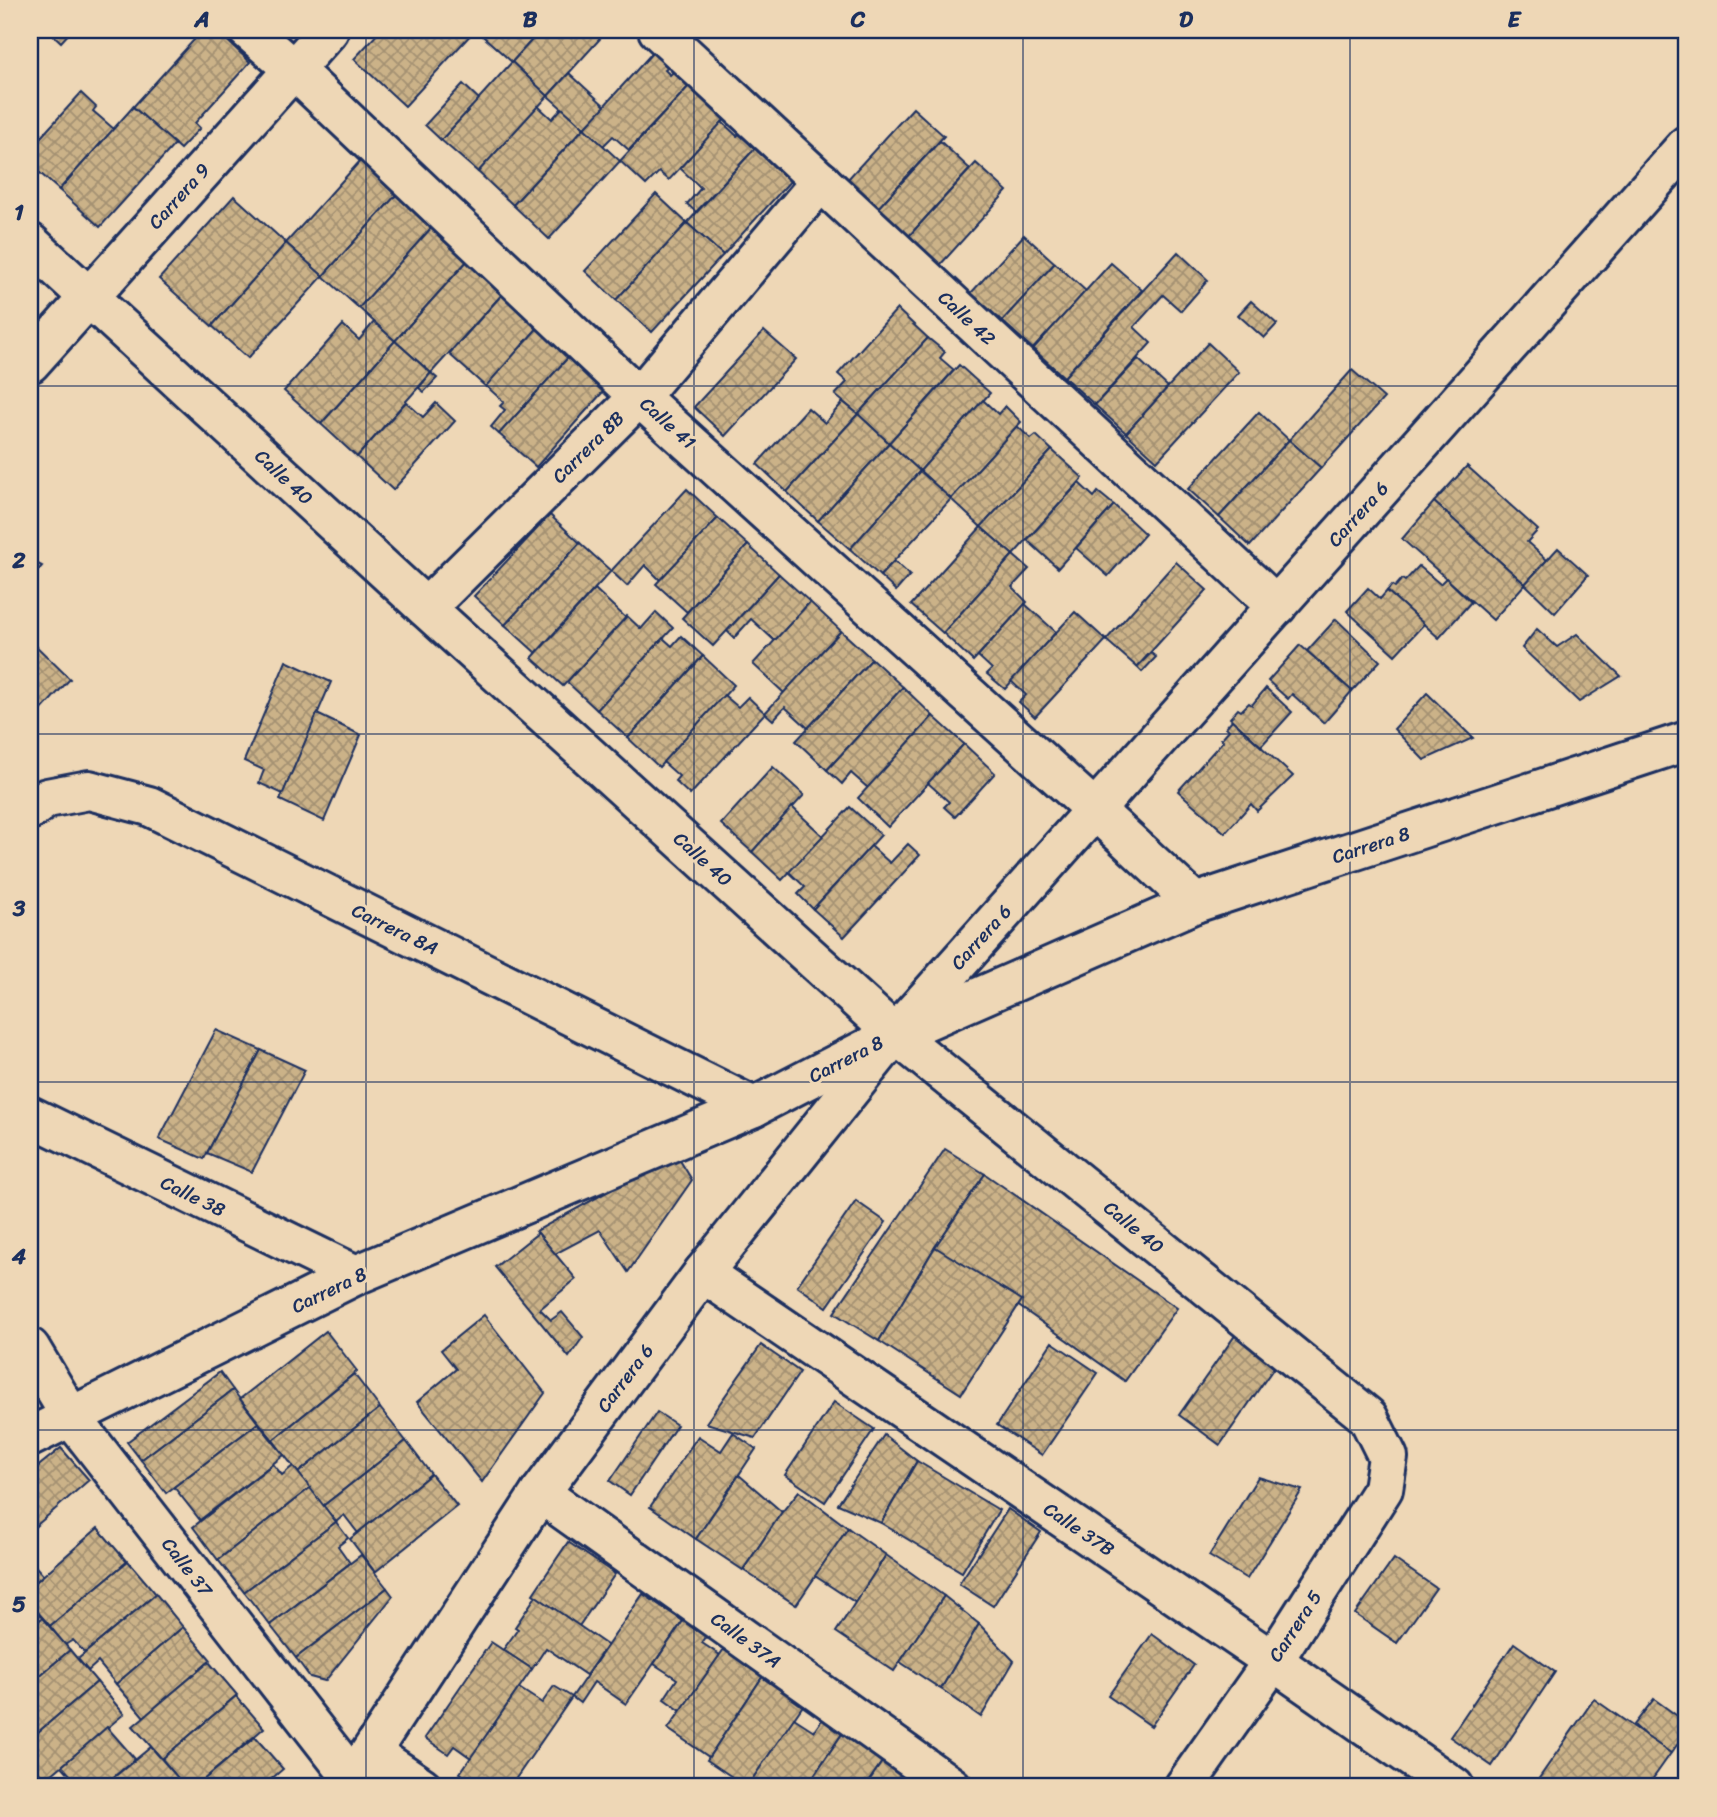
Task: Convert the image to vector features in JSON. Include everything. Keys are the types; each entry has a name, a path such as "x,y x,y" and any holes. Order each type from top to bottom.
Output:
{"street":[{"name":"Calle 41","path":"248,30 293,69 639,397 1195,903"},
{"name":"Carrera 9","path":"30,363 329,30"},
{"name":"Calle 42","path":"658,30 1277,606"},
{"name":"Carrera 6","path":"358,1773 540,1493 704,1273 895,1034 1687,145"},
{"name":"Carrera 8B","path":"426,608 639,397 821,181"},
{"name":"Calle 40","path":"30,243 426,608 895,1034 1368,1417 1388,1457"},
{"name":"Carrera 8","path":"30,1437 356,1275 754,1107 895,1034 1195,903 1687,741"},
{"name":"Carrera 8A","path":"30,810 47,798 89,790 149,806 754,1107"},
{"name":"Calle 38","path":"30,1116 356,1275"},
{"name":"Calle 37B","path":"704,1273 1454,1787"},
{"name":"Calle 37","path":"30,1348 71,1418 358,1773 422,1787"},
{"name":"Carrera 5","path":"1184,1787 1273,1661 1383,1489 1388,1457"},
{"name":"Calle 37A","path":"540,1493 952,1787"}],"building":[{"path":"48,30 72,30 61,42"},
{"path":"203,30 220,30 218,32 250,62 195,123 200,128 180,149 133,107"},
{"path":"381,30 475,30 405,106 354,59"},
{"path":"476,30 541,30 512,62"},
{"path":"541,30 608,30 548,96 512,62"},
{"path":"654,51 671,65 665,70 670,75 675,70 691,84 629,150 613,136 603,146 584,128"},
{"path":"512,62 548,96 478,172 441,140"},
{"path":"569,73 605,106 584,128 548,96"},
{"path":"463,84 479,99 441,140 425,125"},
{"path":"691,84 727,117 669,180 659,172 646,185 620,161"},
{"path":"81,93 96,107 93,111 114,129 59,190 30,164 30,149"},
{"path":"538,106 552,119 562,108 584,128 513,205 478,172"},
{"path":"133,107 175,144 100,227 59,190"},
{"path":"913,108 944,136 878,208 847,180"},
{"path":"722,122 737,136 742,131 758,145 696,212 687,204 701,188 680,168"},
{"path":"584,128 620,161 549,239 513,205"},
{"path":"940,141 970,169 909,236 878,208"},
{"path":"758,145 793,178 723,255 687,223"},
{"path":"361,160 398,193 323,276 286,243"},
{"path":"976,163 1007,191 940,265 909,236"},
{"path":"398,193 433,226 359,308 323,276"},
{"path":"656,194 687,223 616,300 585,271"},
{"path":"234,196 286,243 212,326 159,279"},
{"path":"687,223 723,255 652,332 616,300"},
{"path":"433,226 470,258 395,341 359,308"},
{"path":"1024,235 1055,263 1002,321 971,293"},
{"path":"286,243 323,276 248,358 212,326"},
{"path":"1178,252 1208,280 1181,311 1163,295 1134,327 1151,343 1095,405 1064,377"},
{"path":"470,258 506,290 431,373 395,341"},
{"path":"1055,263 1086,291 1033,349 1002,321"},
{"path":"1111,263 1142,290 1064,377 1033,349"},
{"path":"506,290 542,323 486,387 449,354"},
{"path":"1251,301 1277,324 1264,338 1238,315"},
{"path":"897,309 928,338 858,414 835,395 847,382 838,374"},
{"path":"374,322 395,341 321,424 284,391 343,325 359,340"},
{"path":"542,323 574,351 499,434 491,427 505,410 500,406 504,402 486,386"},
{"path":"764,331 796,359 725,436 694,407"},
{"path":"928,338 945,352 940,358 954,370 889,443 858,414"},
{"path":"395,341 431,373 357,457 321,424"},
{"path":"1208,343 1239,372 1157,461 1126,433"},
{"path":"574,351 610,384 536,467 499,434"},
{"path":"1138,359 1168,387 1126,433 1095,405"},
{"path":"959,365 990,393 920,471 889,443"},
{"path":"1352,370 1384,398 1321,468 1289,440"},
{"path":"431,373 437,378 424,392 419,388"},
{"path":"983,400 998,414 1005,406 1021,422 951,499 920,471"},
{"path":"406,402 423,417 436,403 455,421 393,490 357,457"},
{"path":"843,402 858,414 787,492 757,464 808,408 825,423"},
{"path":"1259,412 1289,440 1219,517 1188,489"},
{"path":"858,414 889,443 818,521 787,492"},
{"path":"1017,426 1031,439 1036,435 1052,450 981,527 951,499"},
{"path":"1289,440 1321,468 1250,546 1219,517"},
{"path":"889,443 920,471 850,549 818,521"},
{"path":"1052,450 1083,478 1013,555 981,527"},
{"path":"1467,466 1538,530 1527,542 1547,560 1525,584 1434,502"},
{"path":"920,471 951,499 880,576 850,549"},
{"path":"1079,483 1094,497 1098,492 1114,505 1058,568 1027,540"},
{"path":"687,489 718,518 660,580 645,565 627,586 611,571"},
{"path":"1434,502 1525,584 1493,620 1402,539"},
{"path":"1114,505 1145,534 1108,576 1076,548"},
{"path":"550,515 580,543 505,625 474,596"},
{"path":"718,518 748,545 687,612 656,584"},
{"path":"981,527 1013,555 943,633 911,605"},
{"path":"580,543 611,571 536,653 505,625"},
{"path":"748,545 779,574 713,646 682,618"},
{"path":"1558,548 1588,575 1555,613 1525,584"},
{"path":"1013,555 1029,569 1012,587 1027,602 973,661 943,633"},
{"path":"30,560 42,566 30,580"},
{"path":"894,561 910,575 896,591 880,576"},
{"path":"1176,562 1207,590 1137,667 1106,640"},
{"path":"1419,566 1440,584 1446,578 1471,602 1439,638 1387,591 1402,579 1405,581"},
{"path":"779,574 810,602 775,641 751,619 734,638 727,631"},
{"path":"1368,588 1380,599 1387,591 1424,624 1395,655 1347,611"},
{"path":"595,589 626,618 563,686 532,658"},
{"path":"810,602 841,631 784,693 753,664"},
{"path":"1025,604 1056,632 1005,689 987,674 992,669 978,656"},
{"path":"656,612 673,628 597,710 567,682 627,616 641,629"},
{"path":"1075,612 1106,640 1035,717 1019,702 1026,695 1011,681"},
{"path":"1336,619 1380,661 1352,691 1307,651"},
{"path":"1537,629 1557,647 1577,634 1621,676 1579,702 1522,648"},
{"path":"841,631 872,659 808,728 785,707 773,720 765,713"},
{"path":"681,636 703,656 628,738 597,710 663,638 672,646"},
{"path":"30,640 70,679 37,715 30,708"},
{"path":"1300,645 1352,691 1324,723 1292,694 1288,699 1268,681"},
{"path":"1151,653 1156,657 1142,672 1137,667"},
{"path":"703,656 734,685 659,767 628,738"},
{"path":"872,659 903,687 827,770 796,741"},
{"path":"286,661 331,682 283,794 259,783 264,770 244,761"},
{"path":"903,687 933,716 868,788 851,773 842,784 827,770"},
{"path":"1266,688 1292,712 1261,746 1230,718 1238,709 1241,711 1249,703 1252,705"},
{"path":"1427,693 1473,738 1424,760 1394,729"},
{"path":"724,695 738,707 748,697 765,713 690,795 675,781 679,776 663,762"},
{"path":"317,714 361,735 324,821 280,800"},
{"path":"933,716 964,744 888,827 858,798"},
{"path":"1232,720 1293,776 1257,811 1251,804 1225,833 1178,791 1223,741 1221,739 1229,730 1226,727"},
{"path":"964,744 995,773 955,817 944,807 949,802 928,783"},
{"path":"773,767 804,795 752,852 721,824"},
{"path":"792,807 823,836 782,880 752,852"},
{"path":"850,807 881,835 813,909 798,894 805,887 789,872"},
{"path":"908,844 920,855 844,937 813,909 871,846 890,863"},
{"path":"216,1030 261,1050 204,1159 159,1139"},
{"path":"261,1050 305,1070 252,1172 207,1153"},
{"path":"945,1149 985,1174 935,1247 879,1341 834,1313"},
{"path":"676,1154 692,1180 628,1272 600,1230 555,1254 536,1231"},
{"path":"985,1174 1177,1308 1125,1381 935,1247"},
{"path":"856,1201 886,1222 827,1307 797,1286"},
{"path":"538,1233 576,1279 540,1309 551,1320 562,1312 583,1337 569,1357 495,1267"},
{"path":"935,1247 1022,1300 961,1394 879,1341"},
{"path":"484,1315 545,1393 482,1482 417,1402 456,1369 441,1350"},
{"path":"1241,1327 1282,1356 1220,1445 1179,1415"},
{"path":"326,1331 357,1371 273,1440 240,1399"},
{"path":"1052,1342 1098,1373 1042,1455 997,1425"},
{"path":"761,1345 800,1372 755,1438 706,1423"},
{"path":"220,1372 233,1390 141,1460 127,1442"},
{"path":"354,1374 380,1408 298,1473 273,1440"},
{"path":"233,1390 258,1423 166,1493 141,1460"},
{"path":"834,1402 874,1429 825,1502 785,1475"},
{"path":"380,1408 406,1441 323,1506 298,1473"},
{"path":"657,1412 677,1425 630,1495 610,1481"},
{"path":"258,1423 284,1455 200,1520 174,1487"},
{"path":"733,1433 756,1449 696,1539 650,1507 698,1436 721,1451"},
{"path":"884,1435 917,1461 881,1523 838,1504"},
{"path":"406,1441 431,1474 358,1533 344,1515 336,1522 323,1506"},
{"path":"61,1448 89,1480 30,1531 30,1473"},
{"path":"917,1461 999,1510 962,1572 881,1523"},
{"path":"273,1464 282,1475 293,1466 310,1488 218,1560 193,1527"},
{"path":"431,1474 457,1506 375,1572 350,1539"},
{"path":"739,1475 782,1512 743,1570 696,1539"},
{"path":"1258,1477 1302,1490 1247,1579 1209,1556"},
{"path":"310,1488 336,1522 244,1592 218,1560"},
{"path":"799,1491 848,1528 796,1605 743,1570"},
{"path":"1008,1509 1041,1532 993,1606 959,1584"},
{"path":"336,1522 348,1538 338,1546 350,1563 270,1625 244,1592"},
{"path":"98,1528 127,1562 50,1626 30,1603 30,1587"},
{"path":"848,1528 886,1555 856,1603 815,1576"},
{"path":"568,1542 615,1574 579,1626 533,1594"},
{"path":"361,1555 387,1588 296,1658 270,1625"},
{"path":"886,1555 944,1596 894,1671 836,1632"},
{"path":"1394,1559 1436,1588 1397,1643 1355,1614"},
{"path":"30,1560 43,1575 30,1587"},
{"path":"128,1561 156,1594 85,1653 73,1640 65,1645 50,1626"},
{"path":"387,1588 393,1596 325,1681 310,1677 296,1658"},
{"path":"156,1594 183,1627 116,1684 98,1662 88,1671 78,1659"},
{"path":"643,1594 683,1621 626,1704 594,1682 580,1703 572,1697"},
{"path":"536,1596 607,1645 586,1675 546,1648 532,1669 503,1650"},
{"path":"944,1596 979,1624 941,1689 900,1662"},
{"path":"30,1603 42,1618 30,1629"},
{"path":"42,1618 70,1650 30,1684 30,1629"},
{"path":"683,1621 706,1637 702,1643 720,1655 681,1711 664,1699 677,1679 654,1664"},
{"path":"979,1624 1014,1661 981,1717 941,1689"},
{"path":"183,1627 211,1660 144,1717 116,1684"},
{"path":"1152,1634 1194,1665 1151,1726 1108,1696"},
{"path":"491,1642 532,1669 471,1758 454,1746 448,1754 425,1738"},
{"path":"1514,1643 1555,1672 1492,1766 1450,1737"},
{"path":"724,1649 763,1676 709,1757 668,1729"},
{"path":"70,1650 97,1682 30,1739 30,1684"},
{"path":"209,1662 237,1695 162,1759 133,1726"},
{"path":"763,1676 804,1704 747,1787 707,1760"},
{"path":"97,1682 124,1714 45,1780 30,1761 30,1739"},
{"path":"554,1686 572,1697 510,1787 492,1787 484,1782 481,1787 460,1773 519,1688 542,1703"},
{"path":"236,1696 264,1728 195,1787 185,1787 162,1759"},
{"path":"1594,1699 1671,1753 1647,1787 1533,1787"},
{"path":"1654,1699 1687,1723 1687,1732 1671,1753 1634,1725"},
{"path":"824,1717 844,1731 806,1787 747,1787 794,1718 814,1731"},
{"path":"107,1727 135,1759 102,1787 81,1787 62,1766"},
{"path":"844,1731 884,1759 865,1787 843,1787 830,1779 825,1786 813,1777"},
{"path":"255,1737 283,1769 262,1787 195,1787"},
{"path":"151,1747 178,1778 167,1787 102,1787"},
{"path":"884,1759 924,1787 865,1787"},
{"path":"693,1780 704,1787 687,1787"}]}
